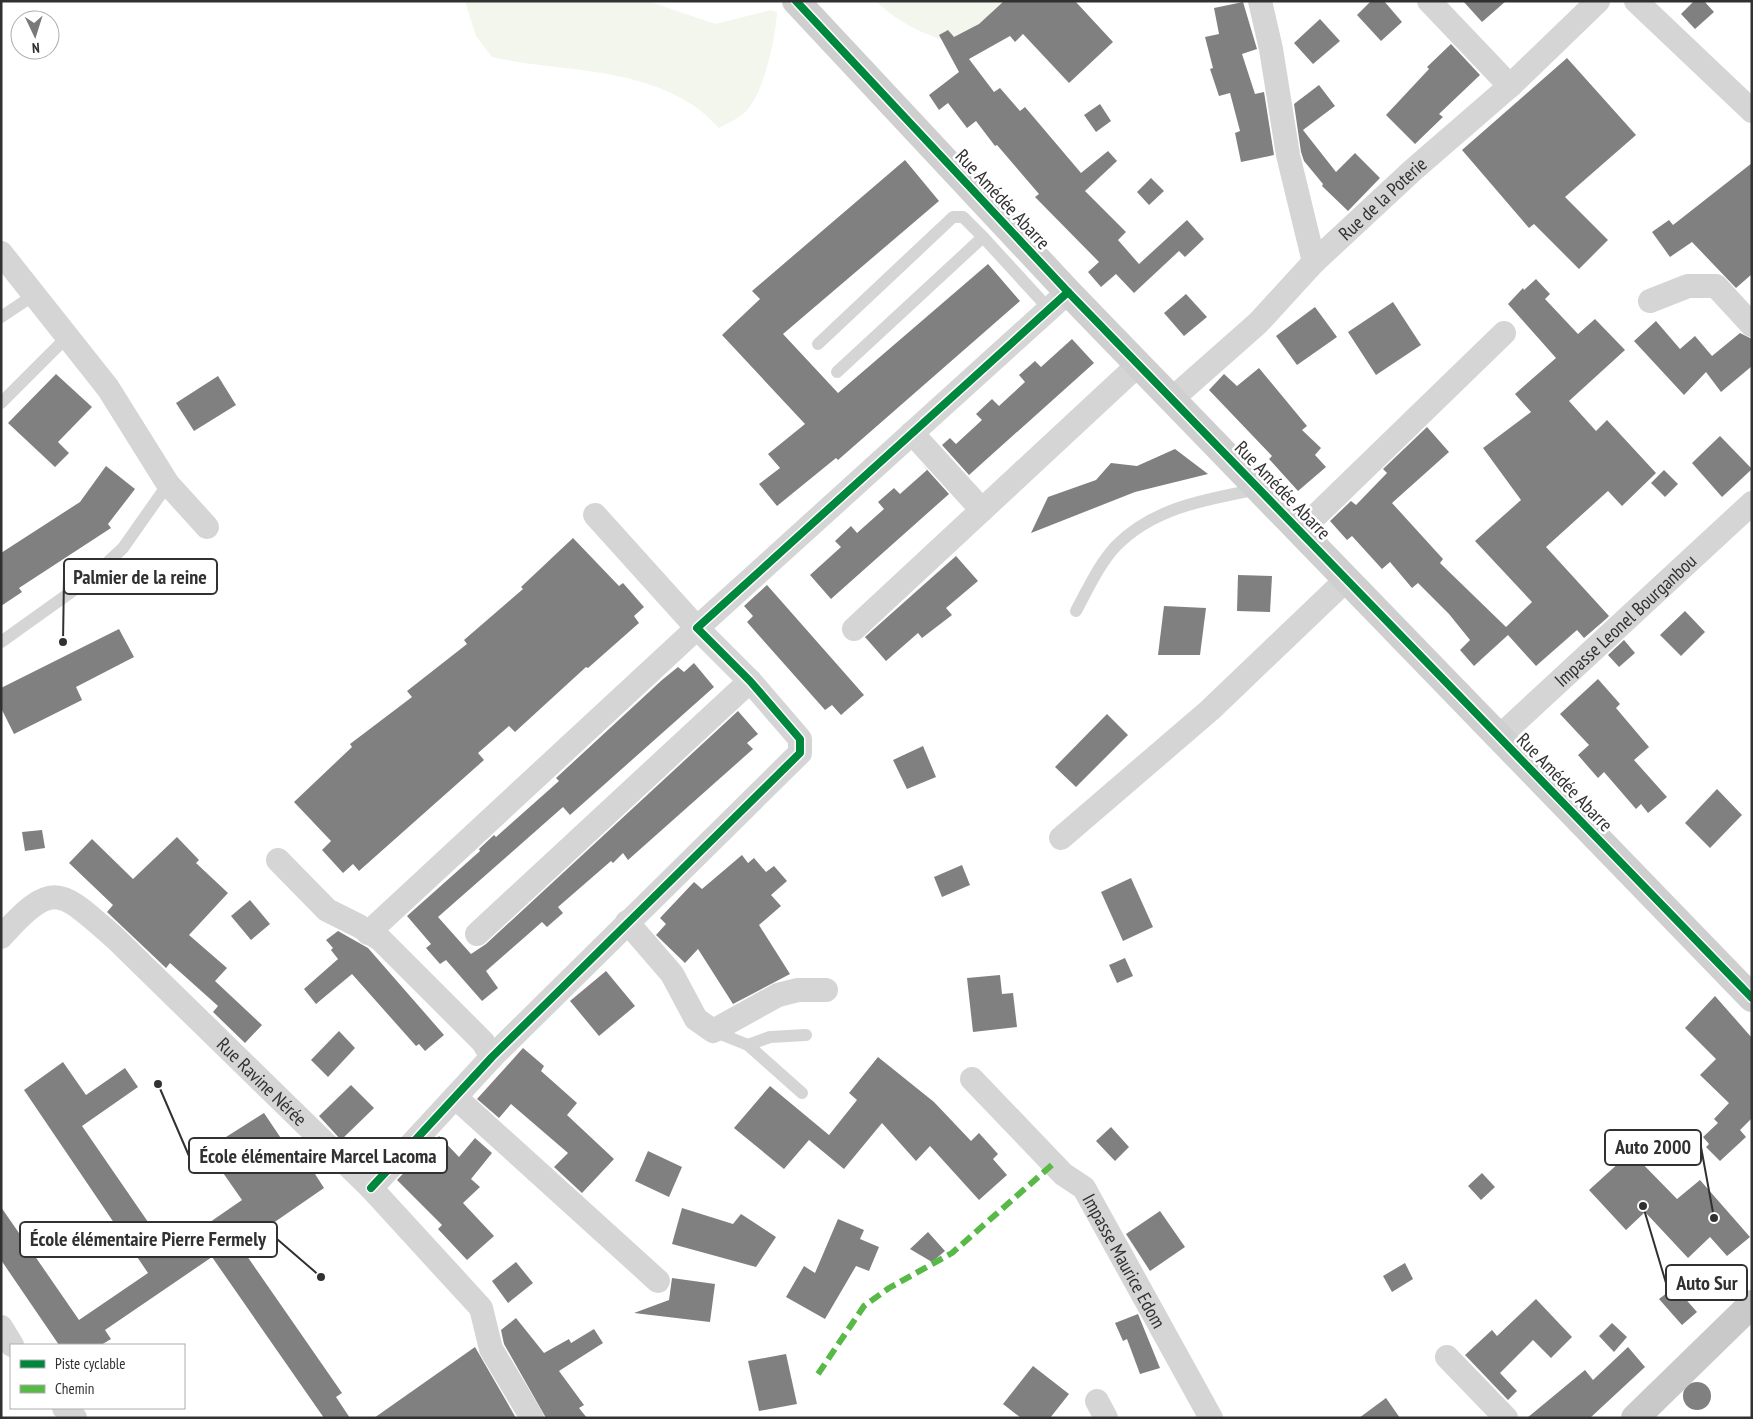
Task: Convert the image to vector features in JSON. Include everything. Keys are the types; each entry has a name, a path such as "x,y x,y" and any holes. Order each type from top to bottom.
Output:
{"main road":[{"path":"1635,1418 1752,1304"}],"street":[{"name":"Rue Amédée Abarre","path":"796,1 1059,301 1139,364 1752,998"},
{"path":"1260,1 1271,49 1288,155 1314,262"},
{"path":"1429,1 1510,86"},
{"name":"Rue de la Poterie","path":"1172,399 1258,323 1314,262 1413,170 1510,86 1598,1"},
{"path":"1636,1 1752,111"},
{"path":"1,253 108,388 168,484 208,527"},
{"path":"1650,301 1688,286 1716,286 1752,325"},
{"path":"368,933 697,628 1059,301"},
{"path":"1300,531 1504,333"},
{"path":"854,629 1139,364"},
{"path":"912,433 982,510"},
{"name":"Impasse Leonel Bourganbou","path":"1500,737 1752,503"},
{"path":"371,1188 492,1056 800,752 800,738 750,681 697,628 595,515"},
{"path":"1061,838 1210,710 1347,579"},
{"path":"477,934 750,681"},
{"path":"278,860 328,910 359,926 390,948 483,1042 492,1056"},
{"name":"Rue Ravine Nérée","path":"1,937 26,909 47,897 64,898 82,909 371,1188 482,1308 491,1349 532,1418"},
{"path":"627,922 672,974 696,1019 713,1031 733,1022 778,994 798,990 826,990"},
{"name":"Impasse Maurice Edom","path":"972,1078 1063,1174 1084,1188 1211,1418"},
{"path":"455,1097 658,1281"},
{"path":"1,1328 11,1344"},
{"path":"1448,1357 1506,1418"},
{"path":"65,1409 75,1418"}],"lane":[{"path":"818,344 953,217 963,217 983,237 1059,301"},
{"path":"837,372 983,237"},
{"path":"1,317 34,295"},
{"path":"1,403 67,337"},
{"path":"1,642 92,577 123,548 168,484"},
{"path":"1076,611 1095,575 1116,546 1150,520 1179,506 1259,489"},
{"path":"713,1031 748,1045 802,1093"},
{"path":"748,1045 775,1036 806,1034"}],"shaded area":[{"path":"465,1 648,1 715,24 771,10 777,12 771,51 757,95 743,114 719,128 693,105 670,92 646,83 595,72 492,57 476,36"},
{"path":"876,1 1012,1 969,49 919,31 897,18"}],"building":[{"path":"1004,1 1075,1 1113,42 1069,83 1023,34 1015,42 1010,36 969,59 994,92 1000,88 1020,111 1025,107 1081,173 1108,151 1117,161 1085,191 1126,232 1118,240 1139,264 1187,220 1204,239 1185,257 1179,251 1134,293 1116,274 1101,287 1088,272 1099,262 1035,197 1039,194 997,145 995,146 976,121 967,128 948,103 939,110 929,95 959,72 939,35 948,30 954,37 979,24"},
{"path":"1371,1 1384,1 1402,22 1381,41 1357,15"},
{"path":"1463,1 1506,1 1482,22"},
{"path":"1694,1 1704,1 1714,12 1695,29 1681,14"},
{"path":"1243,2 1257,49 1242,54 1255,94 1264,92 1274,155 1241,162 1235,133 1240,131 1230,93 1219,96 1210,69 1213,68 1205,37 1219,34 1214,8"},
{"path":"1320,19 1340,41 1313,64 1294,43"},
{"path":"1451,44 1480,75 1439,114 1443,117 1415,144 1386,115 1429,69 1427,67"},
{"path":"1567,58 1636,135 1565,197 1608,240 1579,269 1534,224 1529,228 1462,150"},
{"path":"1319,85 1335,106 1303,130 1336,172 1355,153 1380,178 1348,211 1322,186 1323,184 1304,161 1301,152 1294,104"},
{"path":"1100,104 1111,121 1096,132 1084,115"},
{"path":"905,160 939,201 783,334 838,393 988,264 1020,301 838,460 836,458 777,506 759,484 780,468 768,454 805,424 722,335 760,299 752,291"},
{"path":"1752,163 1752,274 1736,288 1692,242 1670,257 1652,232 1669,220 1673,225"},
{"path":"1151,178 1164,191 1149,205 1137,192"},
{"path":"1536,279 1550,294 1545,299 1578,334 1595,319 1625,350 1569,401 1596,431 1607,420 1656,473 1622,506 1608,491 1546,547 1609,616 1584,638 1577,630 1536,666 1508,635 1474,666 1460,650 1470,640 1449,614 1418,583 1412,588 1390,562 1382,569 1352,536 1347,540 1330,521 1351,501 1356,505 1387,473 1383,469 1427,427 1449,452 1392,503 1443,559 1440,563 1506,627 1532,602 1475,541 1521,500 1483,448 1531,412 1515,394 1556,358 1508,304 1523,288 1524,290"},
{"path":"1186,294 1207,317 1184,336 1164,313"},
{"path":"1393,302 1421,345 1376,375 1348,332"},
{"path":"1315,307 1337,337 1297,365 1276,336"},
{"path":"1656,321 1680,349 1695,336 1712,356 1740,333 1752,339 1752,366 1721,392 1706,372 1684,395 1634,341"},
{"path":"1072,339 1094,363 969,475 942,445 950,438 956,444 982,420 976,414 992,399 999,406 1025,382 1019,375 1035,361 1041,367"},
{"path":"1259,368 1307,426 1302,430 1321,448 1315,455 1326,467 1298,491 1269,459 1272,456 1209,390 1224,374 1237,386"},
{"path":"56,374 92,407 58,442 69,453 55,467 8,423"},
{"path":"218,376 236,405 194,431 176,403"},
{"path":"1720,436 1752,469 1722,497 1692,463"},
{"path":"1175,449 1208,474 1135,492 1031,533 1048,497 1096,480 1111,463 1137,466"},
{"path":"921,463 949,494 831,599 810,575 841,547 835,541 851,526 857,533 884,509 878,502 894,488 900,494 927,470"},
{"path":"106,466 135,489 108,524 111,528 19,588 22,592 1,606 1,553 80,502"},
{"path":"1664,470 1678,484 1665,497 1651,483"},
{"path":"573,538 619,586 623,583 644,607 634,616 639,623 588,668 586,667 515,732 509,726 478,753 484,760 359,871 353,864 343,873 322,850 331,841 294,802 352,747 350,744 412,697 407,691 467,644 464,640 523,589 521,587"},
{"path":"956,556 978,581 946,608 952,615 922,638 918,633 886,661 865,637"},
{"path":"1238,575 1272,576 1270,612 1237,611"},
{"path":"767,585 864,695 841,715 832,705 825,710 747,622 753,616 744,606"},
{"path":"1164,606 1206,608 1200,655 1158,655"},
{"path":"1685,611 1705,632 1681,656 1660,635"},
{"path":"119,629 134,657 76,687 82,700 14,734 1,708 1,688"},
{"path":"1624,640 1635,653 1619,667 1608,655"},
{"path":"694,663 714,687 570,815 563,807 438,917 471,954 486,944 738,711 758,734 747,743 753,749 628,860 623,853 613,863 611,861 558,907 563,913 547,927 542,922 486,971 498,988 482,1001 446,960 440,964 426,948 431,944 407,916 480,851 479,849 494,835 496,837 559,781 556,778 662,680 678,667 684,672"},
{"path":"1598,679 1620,704 1616,708 1649,747 1634,760 1667,797 1648,813 1641,804 1636,809 1604,772 1598,778 1578,755 1589,745 1560,714"},
{"path":"1107,714 1128,735 1076,787 1055,767"},
{"path":"923,746 936,777 907,789 893,760"},
{"path":"1717,789 1742,815 1710,848 1685,823"},
{"path":"42,830 45,848 25,851 22,832"},
{"path":"177,837 199,860 196,863 228,893 189,935 227,968 215,981 262,1025 245,1043 213,1012 218,1006 170,963 166,968 107,912 113,905 69,863 92,839 133,879"},
{"path":"742,855 748,863 754,858 766,872 774,866 787,881 771,895 781,906 759,925 790,974 733,1004 698,949 685,963 656,935 666,924 660,918 694,882 702,889"},
{"path":"962,865 970,885 942,897 934,877"},
{"path":"1131,878 1153,927 1123,941 1101,892"},
{"path":"250,900 270,924 251,940 231,916"},
{"path":"338,931 368,948 444,1035 425,1051 419,1044 416,1046 352,974 316,1004 304,989 338,959 331,950 333,948 326,940"},
{"path":"1125,958 1133,976 1117,983 1109,965"},
{"path":"606,971 635,1006 599,1036 570,1001"},
{"path":"1000,975 1002,994 1013,993 1017,1027 973,1032 967,978"},
{"path":"1715,996 1752,1038 1752,1118 1740,1130 1746,1137 1720,1161 1706,1147 1709,1144 1703,1137 1718,1123 1714,1119 1729,1103 1700,1075 1716,1059 1685,1028"},
{"path":"339,1031 355,1048 328,1077 311,1060"},
{"path":"523,1048 544,1066 541,1071 577,1103 567,1115 614,1159 582,1193 554,1167 568,1153 511,1104 499,1118 477,1099"},
{"path":"878,1057 934,1102 971,1141 979,1133 998,1154 993,1159 1007,1175 979,1200 930,1146 916,1161 882,1123 844,1169 809,1140 784,1169 734,1128 770,1086 829,1135 857,1100 849,1093"},
{"path":"63,1062 86,1095 125,1068 138,1087 82,1126 168,1251 242,1200 207,1150 264,1113 301,1168 308,1163 324,1188 240,1246 342,1393 336,1397 350,1418 324,1418 212,1257 105,1330 111,1339 103,1344 58,1344 1,1260 1,1207 79,1320 148,1273 24,1090"},
{"path":"351,1085 374,1108 341,1140 319,1116"},
{"path":"1111,1127 1129,1147 1115,1161 1096,1141"},
{"path":"439,1136 459,1157 475,1138 492,1153 471,1179 480,1187 463,1203 494,1236 467,1260 438,1229 442,1225 397,1180"},
{"path":"648,1151 682,1167 669,1197 635,1181"},
{"path":"1631,1152 1677,1199 1700,1180 1750,1237 1727,1256 1710,1237 1688,1258 1645,1212 1626,1230 1589,1190"},
{"path":"1482,1173 1495,1187 1481,1200 1468,1186"},
{"path":"682,1208 733,1224 741,1214 776,1237 756,1267 672,1244"},
{"path":"1160,1211 1185,1247 1150,1271 1126,1234"},
{"path":"838,1219 864,1230 860,1239 879,1247 869,1271 856,1266 825,1319 786,1297 804,1266 815,1273"},
{"path":"928,1232 945,1251 932,1262 910,1249"},
{"path":"516,1262 533,1283 508,1303 492,1281"},
{"path":"1405,1263 1413,1279 1392,1292 1383,1276"},
{"path":"672,1278 715,1284 710,1322 634,1313 669,1300"},
{"path":"1675,1287 1697,1312 1682,1325 1659,1299"},
{"path":"1536,1299 1572,1337 1551,1358 1533,1340 1500,1373 1517,1391 1508,1400 1465,1355 1492,1330 1497,1336"},
{"path":"1138,1314 1160,1368 1140,1374 1127,1339 1123,1341 1115,1323"},
{"path":"516,1318 544,1353 569,1339 571,1343 594,1329 603,1343 559,1371 584,1405 579,1408 587,1418 546,1418 504,1344 501,1330"},
{"path":"1612,1323 1627,1337 1614,1352 1599,1336"},
{"path":"475,1347 516,1418 374,1418"},
{"path":"1628,1347 1645,1367 1590,1418 1527,1418 1585,1370 1593,1380"},
{"path":"786,1354 797,1404 759,1411 748,1361"},
{"path":"1033,1366 1069,1394 1050,1418 1021,1418 1003,1404"},
{"path":"1697,1382 1707,1386 1711,1396 1707,1406 1697,1410 1687,1406 1683,1396 1687,1386"},
{"path":"1386,1398 1400,1418 1359,1418"}],"marked path":[{"path":"818,1374 864,1306 889,1288 952,1253 1053,1164"}],"cycle path":[{"path":"796,1 1068,292 1752,998"},
{"path":"371,1188 492,1057 800,753 800,739 750,681 697,628 1068,292"}],"place":[{"name":"Palmier de la reine","path":"63,642"},
{"name":"École élémentaire Marcel Lacoma","path":"158,1084"},
{"name":"Auto Sur","path":"1643,1206"},
{"name":"Auto 2000","path":"1714,1218"},
{"name":"École élémentaire Pierre Fermely","path":"321,1277"}]}
